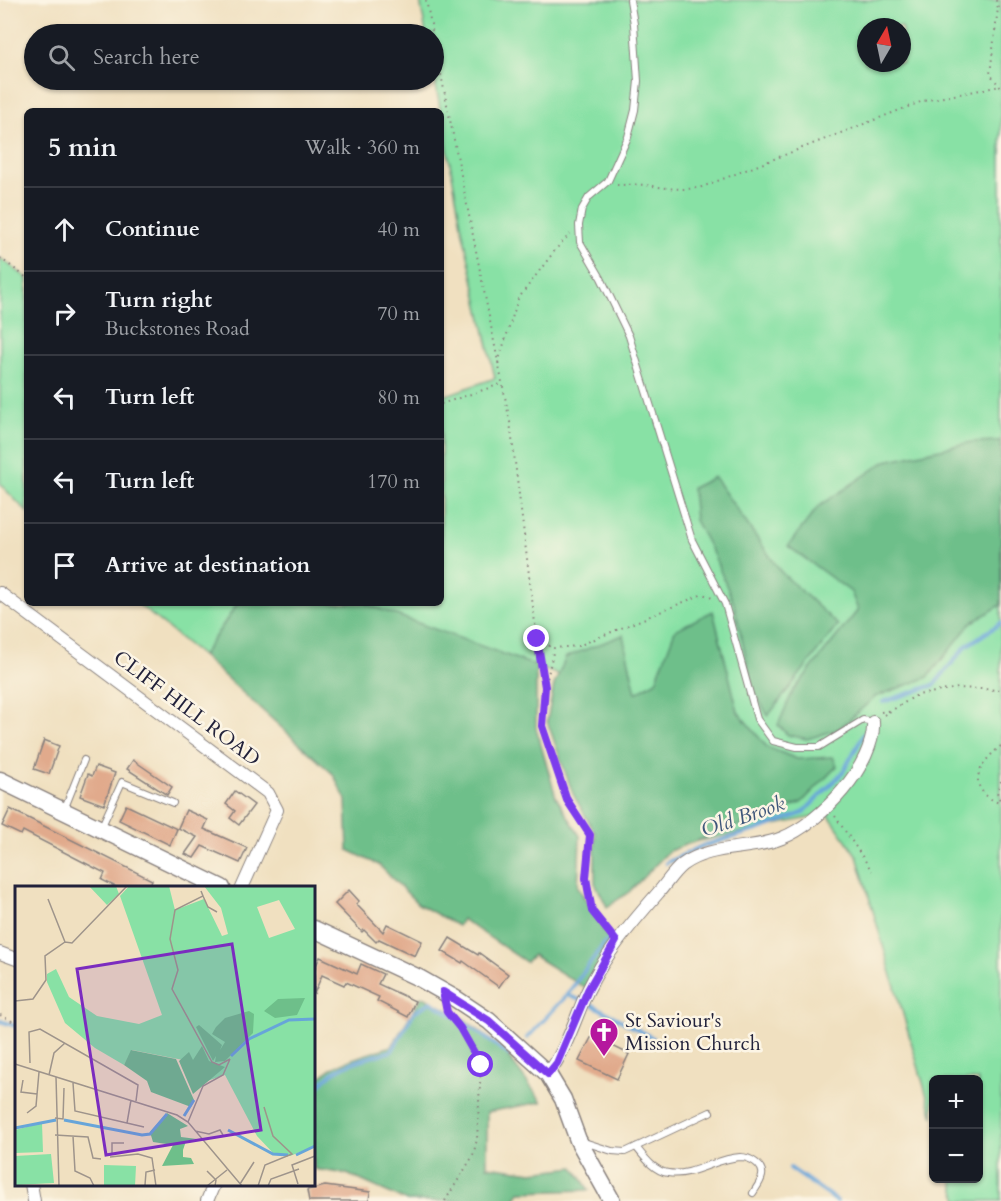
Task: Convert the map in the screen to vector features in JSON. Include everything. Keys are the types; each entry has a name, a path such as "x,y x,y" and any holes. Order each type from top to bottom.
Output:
{"main road":[{"path":"0,780 214,886"},
{"path":"315,929 419,978 443,992 489,1021 548,1074 562,1099 578,1140 612,1201"}],"street":[{"name":"CLIFF HILL ROAD","path":"0,592 268,793 277,810 243,886"},
{"path":"548,1074 557,1063 586,994 616,941 681,867 696,857 781,839 815,818 835,799 863,763 874,731 873,722"},
{"path":"0,953 15,959"},
{"path":"31,1186 34,1201"},
{"path":"207,1201 214,1186"}],"lane":[{"path":"630,0 638,81 635,110 628,136 606,183 589,197 582,209 579,225 580,242 601,278 628,336 692,540 725,604 757,719 773,741 797,747 819,747 847,732 863,720 873,722"},
{"path":"63,810 84,760"},
{"path":"100,828 122,782 173,802"},
{"path":"578,1140 619,1152 636,1147 710,1113"},
{"path":"636,1147 653,1166 666,1173 686,1172 737,1157 748,1159 759,1166 762,1171 762,1177 753,1193"}],"path":[{"path":"426,0 431,24"},
{"path":"606,183 690,190 923,100 1000,86 990,74 998,8 996,0"},
{"path":"444,90 497,366 510,422 545,687"},
{"path":"497,366 518,298 556,249 579,225"},
{"path":"0,258 24,277"},
{"path":"444,403 501,384"},
{"path":"537,639 554,648 578,646 703,594 725,604"},
{"path":"554,648 545,687 542,726 567,800 590,835 586,878 592,911 616,941"},
{"path":"873,722 917,695 958,688 1001,690"},
{"path":"1001,746 985,760 977,776 983,793 1001,804"},
{"path":"1001,780 997,792 1001,804"},
{"path":"834,816 872,871"},
{"path":"443,992 447,1012 460,1028 481,1065 477,1139 473,1156 445,1201"},
{"path":"0,1015 15,1022"}],"green space":[{"path":"420,0 1001,0 1001,1201 958,1201 953,1183 983,1183 983,1075 929,1075 929,1103 857,856 828,814 689,843 581,683 371,606 444,606 444,396 495,378 461,224 444,130 444,108 440,108 437,90 444,90 444,24 424,24"},
{"path":"0,258 24,276 24,509 0,484"},
{"path":"1001,441 1001,605 971,623 928,677 875,697 839,729 807,739 788,735 778,725 793,691 858,610 851,592 788,546 818,507 886,461 972,442"},
{"path":"714,477 781,572 838,625 768,716 753,689 734,604 715,558 695,520 692,488"},
{"path":"141,606 236,606 202,656"},
{"path":"236,606 371,606 536,666 536,728 556,797 580,836 578,887 611,942 585,988 533,955 526,962 462,919 458,926 418,904 379,865 348,850 346,800 333,774 202,656"},
{"path":"713,611 738,712 767,747 797,759 833,757 837,766 801,803 669,851 629,892 607,907 595,883 595,833 573,794 547,721 554,685 566,657 623,635 636,693 656,681 675,630"},
{"path":"422,996 464,1019 504,1051 542,1102 487,1112 487,1166 532,1172 574,1167 589,1190 520,1192 515,1201 407,1201 347,1174 315,1169 315,1085 320,1077 338,1065 392,1046"}],"building":[{"path":"44,740 59,746 49,774 34,769"},
{"path":"133,760 172,787 167,795 127,769"},
{"path":"96,766 115,773 104,805 80,796 88,774 92,776"},
{"path":"235,791 254,805 239,825 230,818 235,811 226,804"},
{"path":"126,805 177,829 170,845 119,820"},
{"path":"10,809 152,880 150,886 114,886 102,880 105,873 23,831 21,835 2,826"},
{"path":"186,810 208,820 204,829 247,848 240,863 202,846 194,858 185,854 197,837 178,828"},
{"path":"349,890 359,901 356,904 383,932 387,924 422,941 415,956 379,939 376,942 364,930 362,932 335,904"},
{"path":"450,938 478,955 479,953 508,974 499,987 463,961 462,963 442,951"},
{"path":"320,957 357,974 361,964 383,974 378,984 415,1001 408,1017 377,1001 379,997 346,982 344,985 322,975 315,992 315,968"},
{"name":"St Saviour's Mission Church","path":"592,1036 629,1054 617,1079 579,1061"},
{"path":"325,1186 370,1192 369,1201 309,1201 307,1190"}],"waterway":[{"name":"Old Brook","path":"883,702 934,685 966,646 1001,623"},
{"name":"Old Brook","path":"666,863 702,846 757,830 803,813 843,772 864,734"},
{"name":"Old Brook","path":"527,1038 567,995 606,941"},
{"path":"567,995 591,1004 653,1038"},
{"name":"Old Brook","path":"315,1092 329,1075 338,1069 392,1051 414,1012 431,1002 464,1022 509,1055"},
{"name":"Old Brook","path":"0,1021 15,1026"},
{"path":"790,1168 837,1201"}],"place":[{"name":"St Saviour's Mission Church","path":"604,1058"}],"route":[{"path":"481,1065 460,1028 447,1012 443,992 489,1021 548,1074 557,1063 588,990 616,941 592,911 586,878 590,835 567,800 542,726 545,687 537,639"}]}
